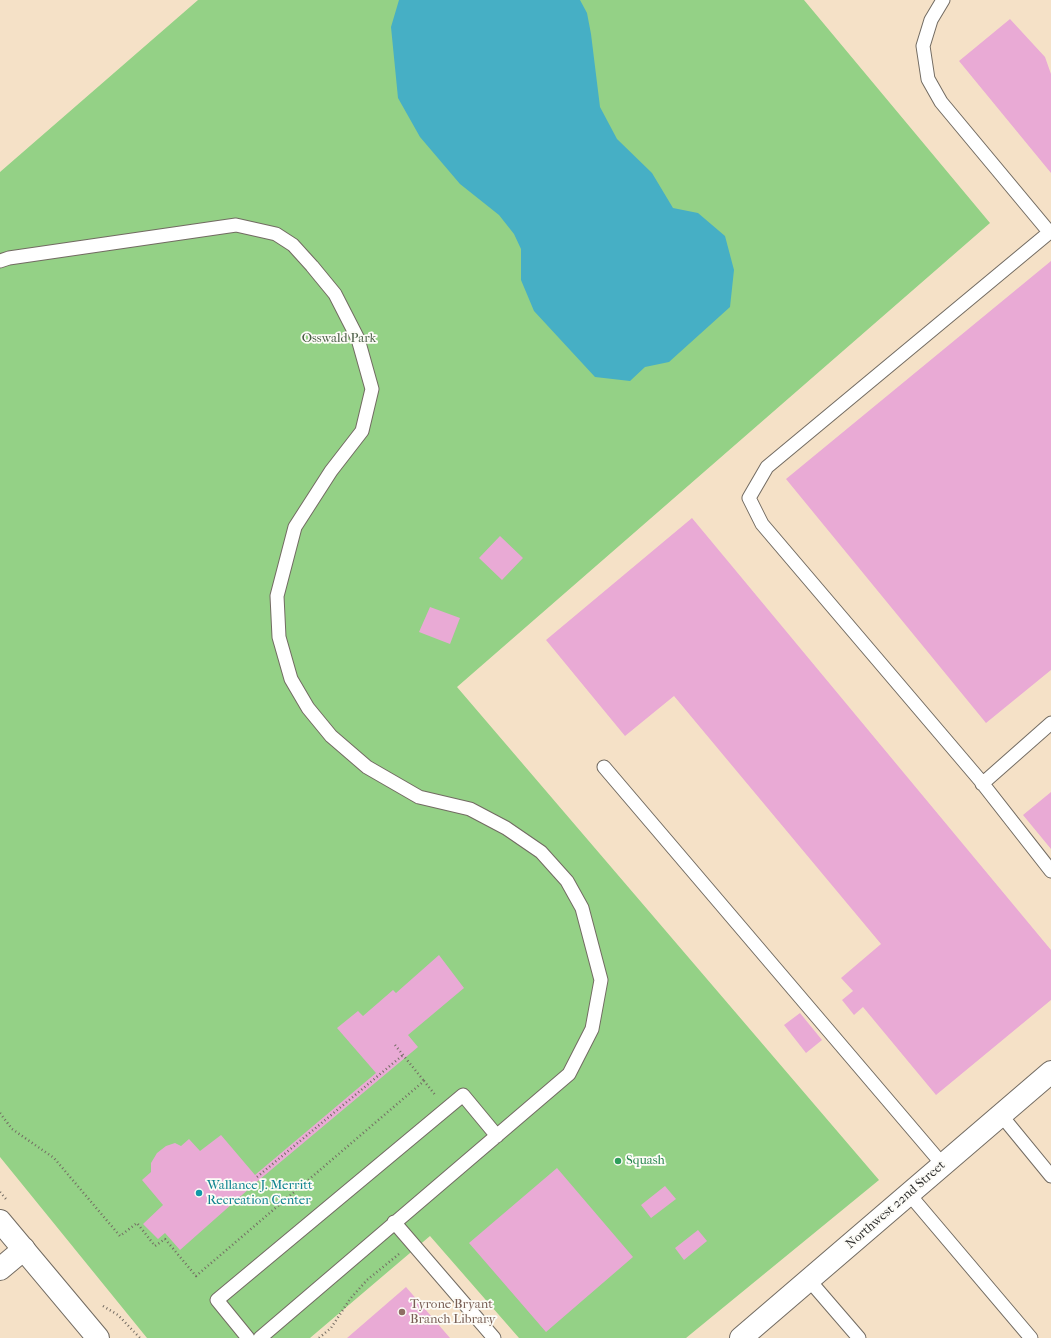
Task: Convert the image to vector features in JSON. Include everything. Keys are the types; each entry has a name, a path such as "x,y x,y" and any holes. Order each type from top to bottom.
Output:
{"street":[{"name":"Northwest 22nd Street","path":"741,1338 1051,1072"},
{"path":"0,1221 98,1338"},
{"path":"0,1269 24,1249"}],"lane":[{"path":"943,0 931,20 923,46 928,79 941,102 1050,232 767,467 749,498 762,524 982,784 1051,871"},
{"path":"0,261 9,258 236,225 276,234 293,245 335,294 358,339 372,389 362,431 331,472 295,527 277,596 279,637 291,679 308,708 331,736 368,767 418,796 470,809 506,828 540,852 567,881 582,908 601,980 592,1029 569,1074 260,1338"},
{"path":"982,784 1051,723"},
{"path":"604,767 943,1165"},
{"path":"248,1338 217,1300 463,1096 497,1136"},
{"path":"1001,1115 1051,1176"},
{"path":"909,1194 1031,1338"},
{"path":"394,1222 494,1338"},
{"path":"809,1280 859,1338"}],"path":[{"path":"395,1045 447,1109"},
{"path":"257,1177 403,1055"},
{"path":"0,1113 12,1129 54,1158 120,1236 136,1223 155,1246 165,1239 196,1276 424,1081"},
{"path":"319,1338 331,1328 350,1299 367,1280 412,1243"}],"green space":[{"name":"Osswald Park","path":"198,0 804,0 990,223 457,687 879,1180 686,1338 519,1338 430,1236 310,1338 147,1338 0,1157 0,172"}],"water":[{"path":"399,0 580,0 587,13 591,34 600,107 617,139 652,173 673,208 698,213 725,236 734,270 730,307 669,362 645,367 630,381 595,377 534,311 521,280 521,249 514,234 499,215 460,184 420,137 398,98 391,27"}],"building":[{"path":"1010,19 1045,57 1051,74 1051,173 959,61"},
{"path":"1051,261 1051,670 986,723 786,479"},
{"path":"692,518 1051,950 1051,1000 936,1095 863,1007 854,1015 842,1000 853,991 841,978 881,944 674,696 625,736 546,640"},
{"path":"500,536 523,558 502,580 479,558"},
{"path":"430,607 460,618 450,644 419,632"},
{"path":"1051,792 1051,849 1023,815"},
{"path":"439,955 464,988 408,1035 418,1047 259,1180 180,1250 165,1233 158,1239 143,1224 163,1205 142,1180 151,1172 151,1163 157,1153 166,1146 175,1143 181,1146 189,1139 200,1151 221,1135 255,1175 376,1073 337,1028 358,1011 363,1016 393,990 396,993"},
{"path":"800,1013 822,1040 806,1053 784,1025"},
{"path":"557,1168 633,1257 546,1332 469,1243"},
{"path":"665,1186 676,1199 651,1218 641,1205"},
{"path":"698,1230 707,1241 684,1260 675,1248"},
{"name":"Tyrone Bryant Branch Library","path":"406,1287 450,1338 347,1338"}],"place":[{"name":"Squash","path":"618,1161"},
{"name":"Wallance J. Merritt Recreation Center","path":"199,1193"},
{"name":"Tyrone Bryant Branch Library","path":"402,1312"}]}
